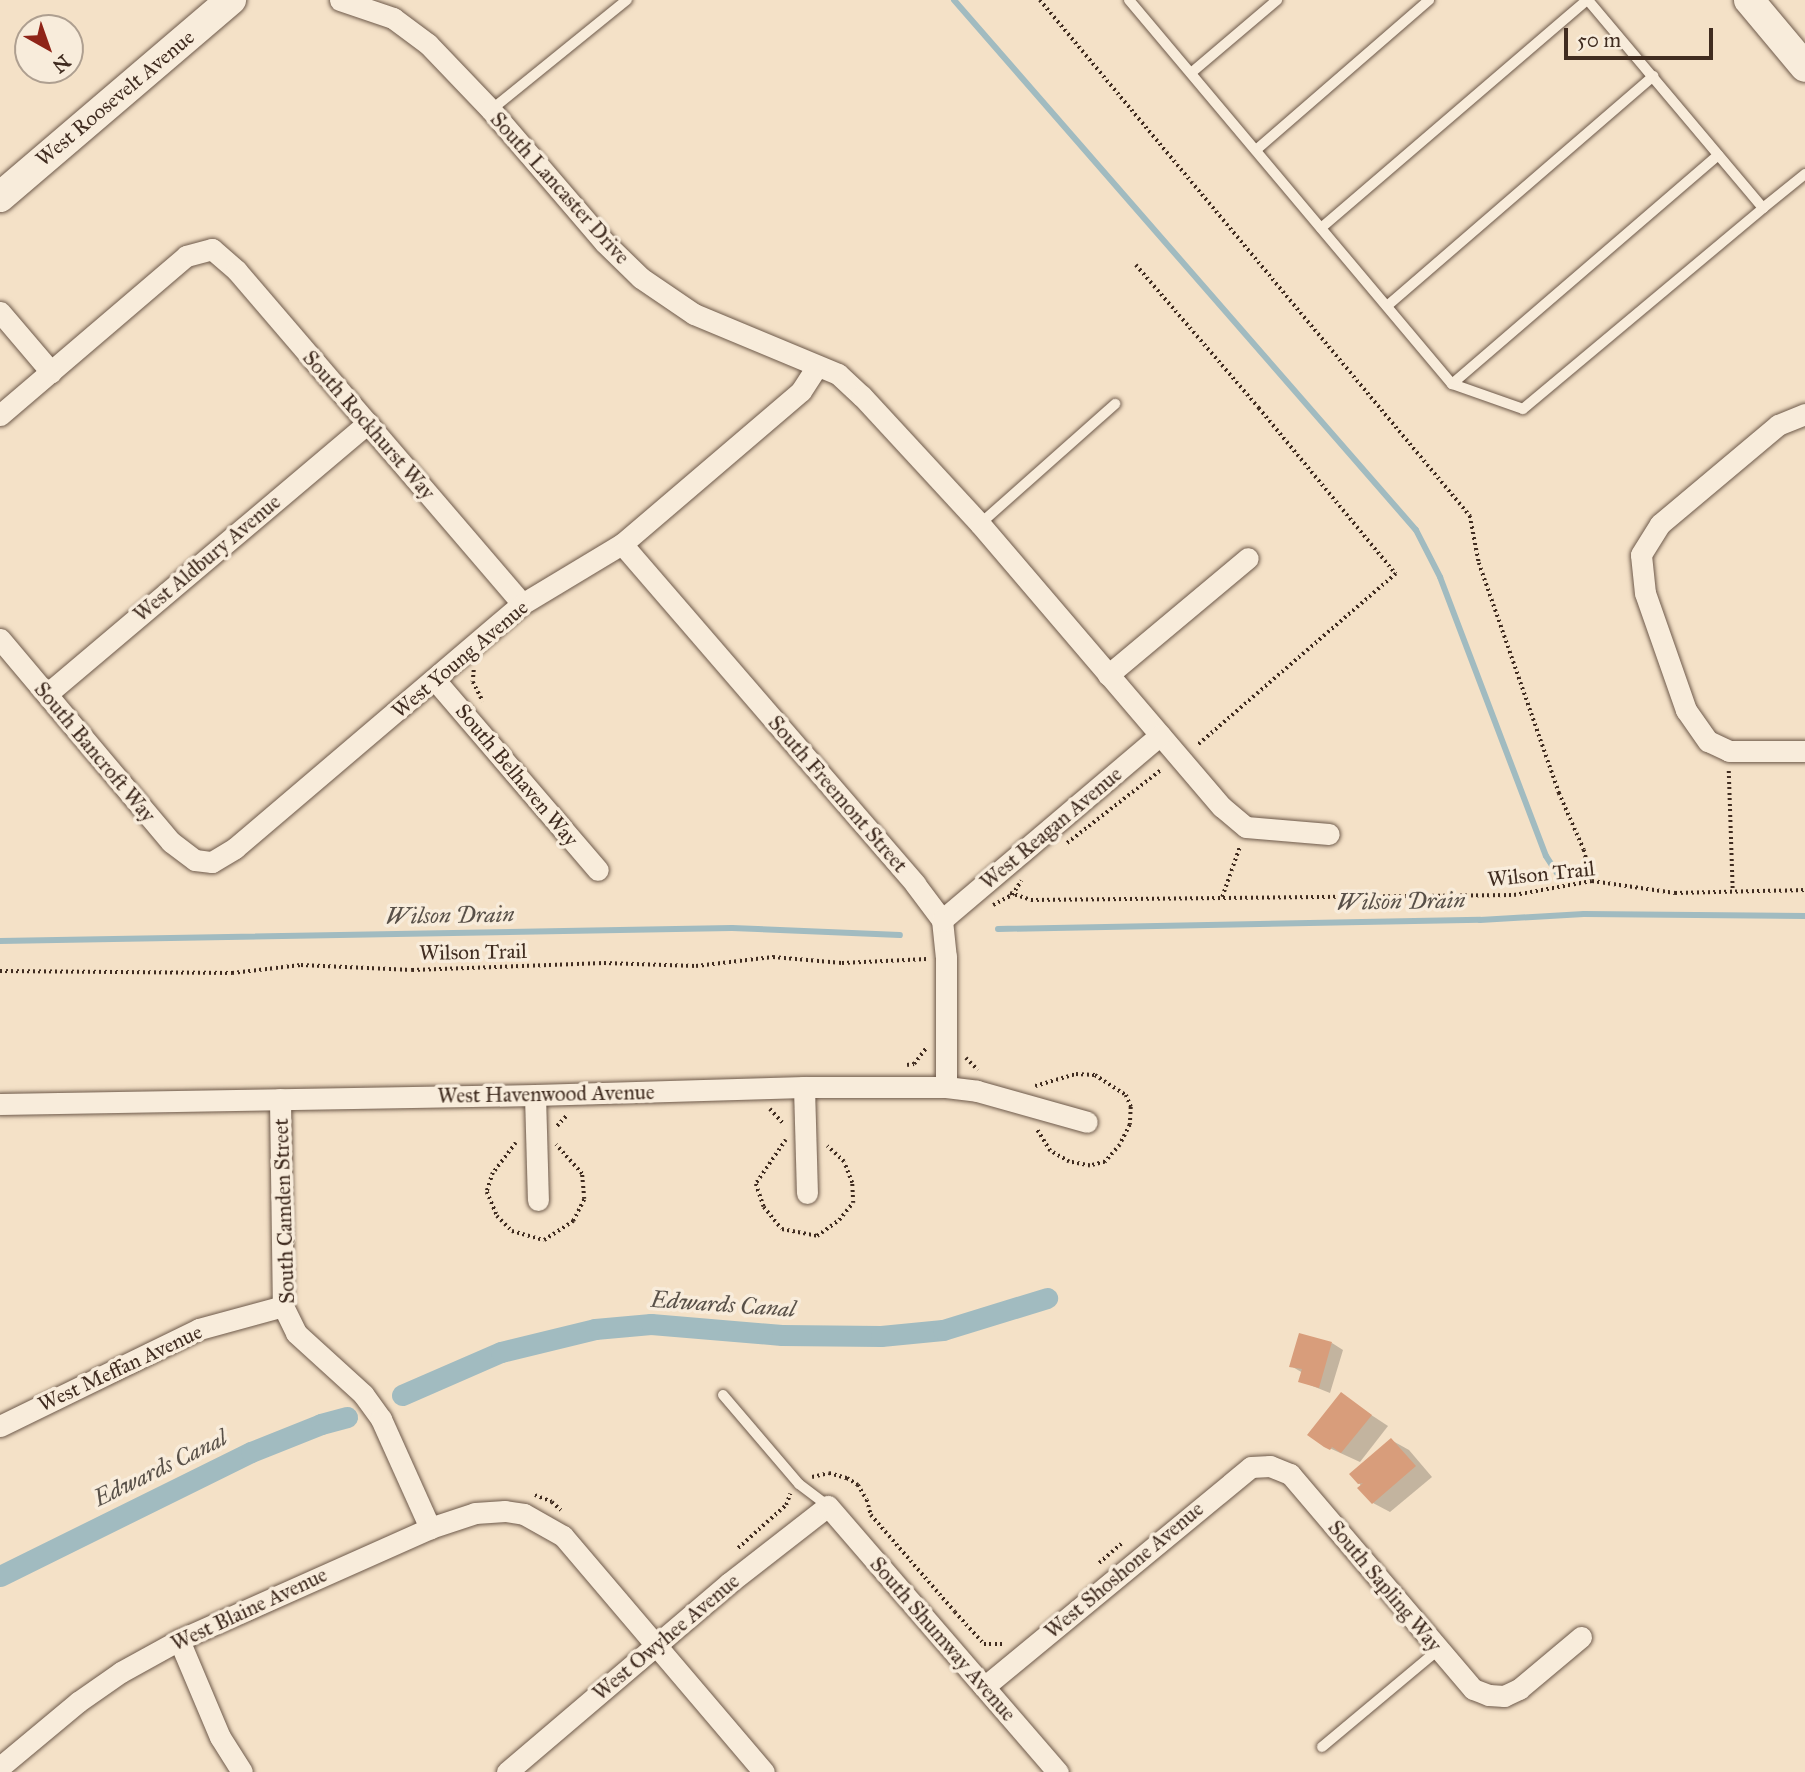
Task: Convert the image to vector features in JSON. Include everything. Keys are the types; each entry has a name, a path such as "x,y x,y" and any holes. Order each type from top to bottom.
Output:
{"street":[{"name":"West Roosevelt Avenue","path":"0,197 231,0"},
{"name":"South Lancaster Drive","path":"340,0 393,18 428,44 491,110 605,243 641,278 694,314 838,374 862,396 979,524 1222,807 1246,827"},
{"path":"1749,0 1805,67"},
{"name":"South Rockhurst Way","path":"51,372 186,256 212,249 237,271 522,604"},
{"path":"0,312 51,372 0,415"},
{"name":"West Young Avenue","path":"195,860 212,862 235,848 522,604 622,544 801,391 817,366"},
{"path":"1805,414 1778,425 1660,524 1641,555 1645,593 1686,710 1708,741 1729,751 1805,751"},
{"name":"West Aldbury Avenue","path":"47,694 368,423"},
{"name":"South Freemont Street","path":"622,544 943,920"},
{"path":"1108,676 1248,558"},
{"name":"South Bancroft Way","path":"0,639 171,842 195,860"},
{"name":"South Belhaven Way","path":"435,680 598,870"},
{"name":"West Reagan Avenue","path":"943,920 1160,735"},
{"path":"1246,827 1329,834"},
{"path":"943,920 933,955 946,1087"},
{"path":"804,1087 807,1193"},
{"name":"West Havenwood Avenue","path":"0,1104 535,1095 804,1087 946,1087 976,1091 1087,1122"},
{"path":"535,1095 538,1200"},
{"name":"South Camden Street","path":"280,1099 283,1306 296,1333 363,1394 381,1419 429,1528"},
{"name":"West Meffan Avenue","path":"0,1426 199,1328 283,1306"},
{"name":"South Sapling Way","path":"1270,1466 1290,1474 1473,1689 1489,1695 1504,1696 1519,1689 1581,1637"},
{"name":"West Shoshone Avenue","path":"984,1687 1236,1477 1251,1467 1270,1466"},
{"name":"South Shumway Avenue","path":"828,1506 1058,1772"},
{"name":"West Owyhee Avenue","path":"507,1772 828,1506"},
{"name":"West Blaine Avenue","path":"0,1767 78,1702 121,1672 179,1640 429,1528 475,1513 505,1511 524,1514 563,1536 657,1645"},
{"path":"179,1640 220,1737 243,1772"},
{"path":"657,1645 764,1772"}],"lane":[{"path":"491,110 627,0"},
{"path":"1129,0 1452,384 1523,409 1805,174"},
{"path":"1191,73 1277,0"},
{"path":"1256,150 1429,0"},
{"path":"1321,228 1587,0 1763,208"},
{"path":"1387,306 1653,76"},
{"path":"1452,384 1718,155"},
{"path":"979,524 1115,404"},
{"path":"723,1395 799,1484 828,1506"},
{"path":"1322,1747 1439,1649"}],"path":[{"path":"1040,0 1470,516 1479,563 1559,793 1584,850 1592,881"},
{"path":"1136,265 1259,408 1396,575 1196,747"},
{"path":"475,667 473,682 483,703"},
{"path":"1729,751 1733,890"},
{"path":"1062,848 1095,824 1140,783 1162,769"},
{"path":"1222,897 1246,827"},
{"path":"996,875 1012,895"},
{"path":"991,906 1012,895 1023,878"},
{"name":"Wilson Trail","path":"1012,895 1031,900 1514,895 1592,881 1675,893 1805,890"},
{"path":"926,970 933,955"},
{"name":"Wilson Trail","path":"0,971 232,973 301,965 412,970 604,963 696,966 773,957 842,963 933,955"},
{"path":"903,1066 914,1064 928,1044"},
{"path":"964,1056 975,1068 987,1073"},
{"path":"1023,1084 1035,1087 1076,1074 1094,1075 1126,1095 1131,1107 1130,1125 1120,1144 1105,1162 1090,1167 1069,1163 1050,1151 1029,1123"},
{"path":"757,1108 769,1108 785,1127"},
{"path":"554,1130 573,1110"},
{"path":"516,1135 516,1143 493,1173 487,1192 497,1216 512,1231 529,1238 544,1240 562,1231 573,1221 584,1199 582,1174 552,1141"},
{"path":"789,1136 756,1184 764,1207 782,1229 817,1236 839,1220 853,1203 852,1183 844,1162 822,1141"},
{"path":"734,1554 745,1540 786,1505 799,1484 830,1473 848,1478 858,1485 871,1514 984,1644 999,1646 1007,1642"},
{"path":"530,1493 552,1502 568,1517"},
{"path":"1092,1569 1122,1543"}],"building":[{"path":"1299,1333 1332,1342 1319,1388 1298,1382 1302,1369 1289,1367"},
{"path":"1341,1392 1372,1415 1341,1453 1332,1447 1330,1450 1324,1447 1307,1435"},
{"path":"1391,1438 1416,1466 1372,1504 1357,1488 1363,1483 1358,1484 1349,1474"}],"waterway":[{"path":"954,0 1416,530 1440,577 1546,856 1557,873"},
{"name":"Wilson Drain","path":"998,929 1480,920 1584,914 1805,916"},
{"name":"Wilson Drain","path":"0,941 732,928 900,935"},
{"name":"Edwards Canal","path":"402,1395 501,1352 595,1329 651,1324 782,1335 881,1336 943,1330 1047,1298"},
{"name":"Edwards Canal","path":"0,1576 251,1452 321,1424 347,1417"}]}
